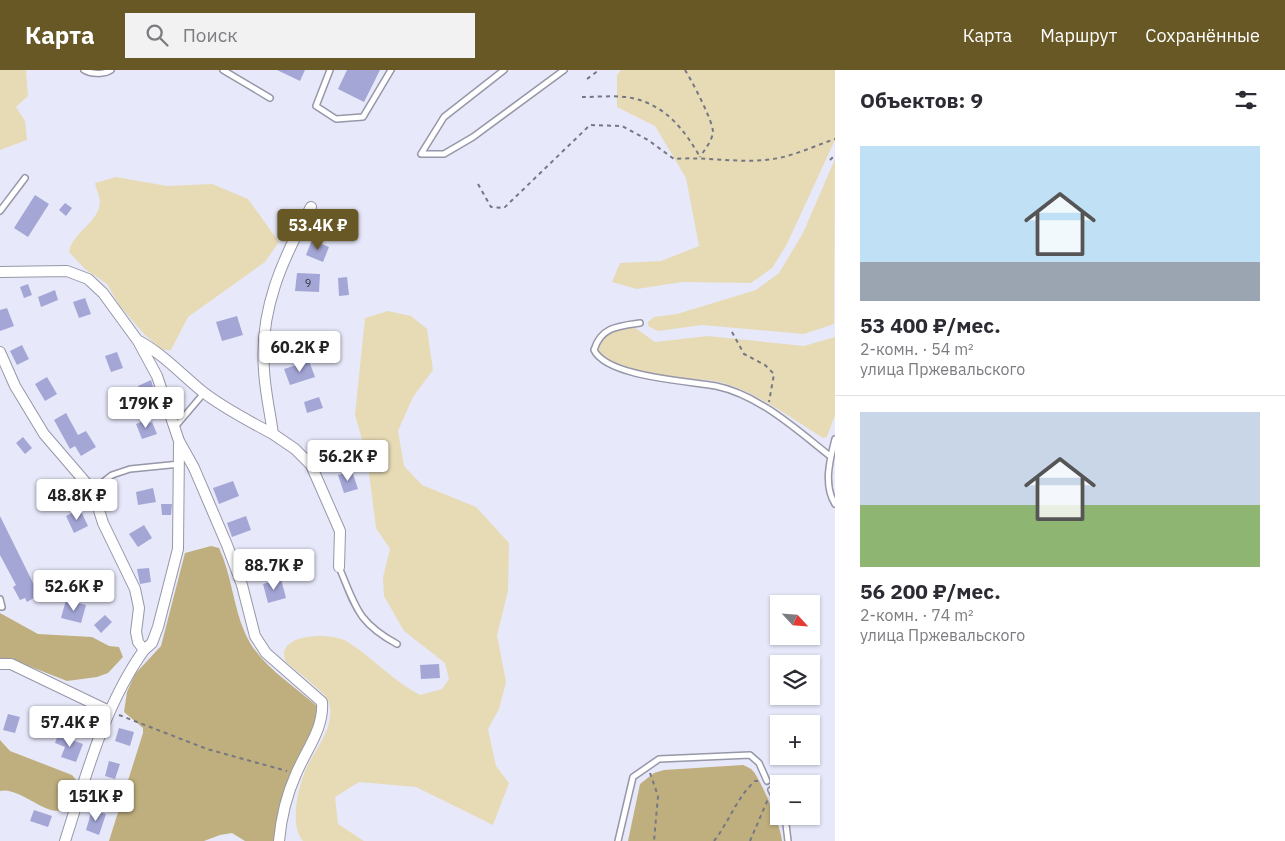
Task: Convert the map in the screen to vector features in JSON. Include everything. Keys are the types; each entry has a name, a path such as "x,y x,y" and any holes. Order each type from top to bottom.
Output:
{"street":[{"path":"273,434 264,368 265,322 286,254 311,207"},
{"path":"0,272 68,271 88,279 103,293 138,340 157,376 179,441 194,468 242,585 256,636 266,653 322,702 323,716 296,774 280,827 279,841"},
{"path":"138,340 204,393 273,434 295,449 311,465 340,531 339,567"},
{"path":"0,352 15,386 44,434 93,491 103,523 134,589 139,608 136,632 138,642 144,650"},
{"path":"65,841 109,712 128,672 144,650 152,643 158,627 178,549 179,441"},
{"path":"0,664 11,664 109,712"}],"lane":[{"path":"84,70 88,73 108,72 110,70"},
{"path":"223,70 270,98"},
{"path":"330,70 316,106 336,119 364,117 392,70"},
{"path":"504,70 444,117 421,154 444,154 473,138 564,70"},
{"path":"0,211 25,178"},
{"path":"640,323 616,326 603,332 597,340 594,350 599,359 609,364 658,378 717,387 766,409 830,456"},
{"path":"175,427 204,393"},
{"path":"835,438 830,456 828,483 835,504"},
{"path":"93,491 112,475 130,469 180,464"},
{"path":"339,567 359,615 376,632 397,644"},
{"path":"0,599 2,607"},
{"path":"618,841 633,777 659,759 750,755 759,763 767,781"},
{"path":"786,825 788,841"}],"path":[{"path":"588,78 599,70"},
{"path":"685,70 705,109 713,131 710,142 700,157"},
{"path":"582,97 632,98 667,113 688,136 700,157"},
{"path":"478,184 491,207 504,208 590,125 622,126 648,140 674,159 700,157 745,160 779,158 835,139"},
{"path":"830,160 835,155"},
{"path":"732,332 744,354 765,365 774,374 771,397 766,409"},
{"path":"109,712 207,749 296,774"},
{"path":"648,766 658,796 654,841"},
{"path":"714,841 726,826 748,787 755,781 767,781"},
{"path":"750,841 770,792"}],"shaded area":[{"path":"0,70 26,70 28,96 16,107 25,121 27,140 0,150"},
{"path":"621,70 835,70 835,140 786,246 772,268 751,283 682,282 637,289 612,282 620,263 661,261 699,246 686,178 655,126 617,107 617,75"},
{"path":"835,159 834,324 804,334 702,325 658,331 648,326 648,322 654,317 677,314 756,290 779,273 803,233"},
{"path":"116,177 167,186 212,184 248,199 279,242 265,262 188,317 171,350 163,350 145,335 119,305 107,284 85,269 69,252 75,239 91,222 99,209 100,200 95,183"},
{"path":"388,311 411,316 427,329 433,370 413,397 398,431 404,466 422,485 476,507 509,543 508,591 497,635 506,682 499,709 488,729 496,766 509,783 493,825 416,787 359,782 335,797 338,824 364,841 303,841 296,826 296,807 300,787 305,771 324,737 330,719 330,709 326,697 286,662 284,650 287,646 304,637 328,636 342,639 420,695 442,689 449,679 445,663 404,631 384,596 383,577 390,549 376,528 367,457 355,415 365,318"},
{"path":"634,327 655,342 708,336 804,346 835,337 835,415 827,437 823,438 758,397 730,385 711,380 685,379 652,373 619,365 600,356 600,342 603,338 614,331"},
{"path":"211,546 219,548 227,569 241,623 258,655 318,707 319,715 275,841 245,841 232,833 204,841 109,841 143,733 143,728 124,712 127,692 135,674 161,646 185,553"},
{"path":"0,613 38,634 92,637 109,646 119,647 123,657 108,673 97,677 67,681 11,659 0,660"},
{"path":"0,740 10,751 72,775 76,780 75,790 65,808 58,811 49,809 19,794 0,791"},
{"path":"743,765 749,768 757,776 770,803 770,825 778,825 782,841 628,841 640,784 654,773 664,770"}],"building":[{"path":"277,70 305,70 300,81"},
{"path":"347,70 380,70 364,102 338,89"},
{"path":"35,195 49,204 28,237 14,228"},
{"path":"65,203 72,208 66,216 59,210"},
{"path":"312,240 329,247 323,262 306,255"},
{"path":"297,273 320,274 319,292 295,291"},
{"path":"347,277 349,295 339,296 338,278"},
{"path":"28,284 32,295 24,298 20,287"},
{"path":"55,290 58,300 41,307 38,297"},
{"path":"85,298 91,314 79,318 73,302"},
{"path":"7,308 14,326 0,331 0,310"},
{"path":"237,316 243,335 222,341 216,322"},
{"path":"22,345 29,359 17,365 10,351"},
{"path":"117,352 123,368 111,372 105,356"},
{"path":"309,361 315,377 290,385 284,369"},
{"path":"47,377 57,394 45,401 35,384"},
{"path":"151,380 154,390 142,395 138,386"},
{"path":"319,397 323,408 307,413 304,402"},
{"path":"66,413 78,435 86,431 96,447 81,456 75,446 70,449 54,420"},
{"path":"148,419 150,423 152,422 157,434 142,439 136,424"},
{"path":"23,437 32,448 25,454 16,443"},
{"path":"352,471 358,489 344,493 338,475"},
{"path":"233,481 239,496 219,504 213,488"},
{"path":"153,488 156,502 138,505 136,492"},
{"path":"161,504 172,504 171,515 162,515"},
{"path":"80,509 88,526 74,533 66,516"},
{"path":"0,516 39,595 27,602 25,598 20,600 13,587 16,585 0,555"},
{"path":"246,516 251,530 232,537 227,523"},
{"path":"144,525 152,538 138,547 129,534"},
{"path":"149,568 151,582 140,584 137,569"},
{"path":"281,579 286,598 268,603 263,584"},
{"path":"66,600 86,605 81,623 61,618"},
{"path":"105,615 112,622 101,633 94,625"},
{"path":"439,664 440,678 421,679 420,665"},
{"path":"80,708 92,712 88,726 76,722"},
{"path":"8,714 20,717 15,733 3,730"},
{"path":"119,728 134,732 130,746 115,741"},
{"path":"58,735 83,744 76,762 61,757 65,747 55,743"},
{"path":"109,761 120,764 115,779 105,776"},
{"path":"34,810 52,816 48,827 30,821"},
{"path":"92,810 106,814 99,835 86,830"}]}
